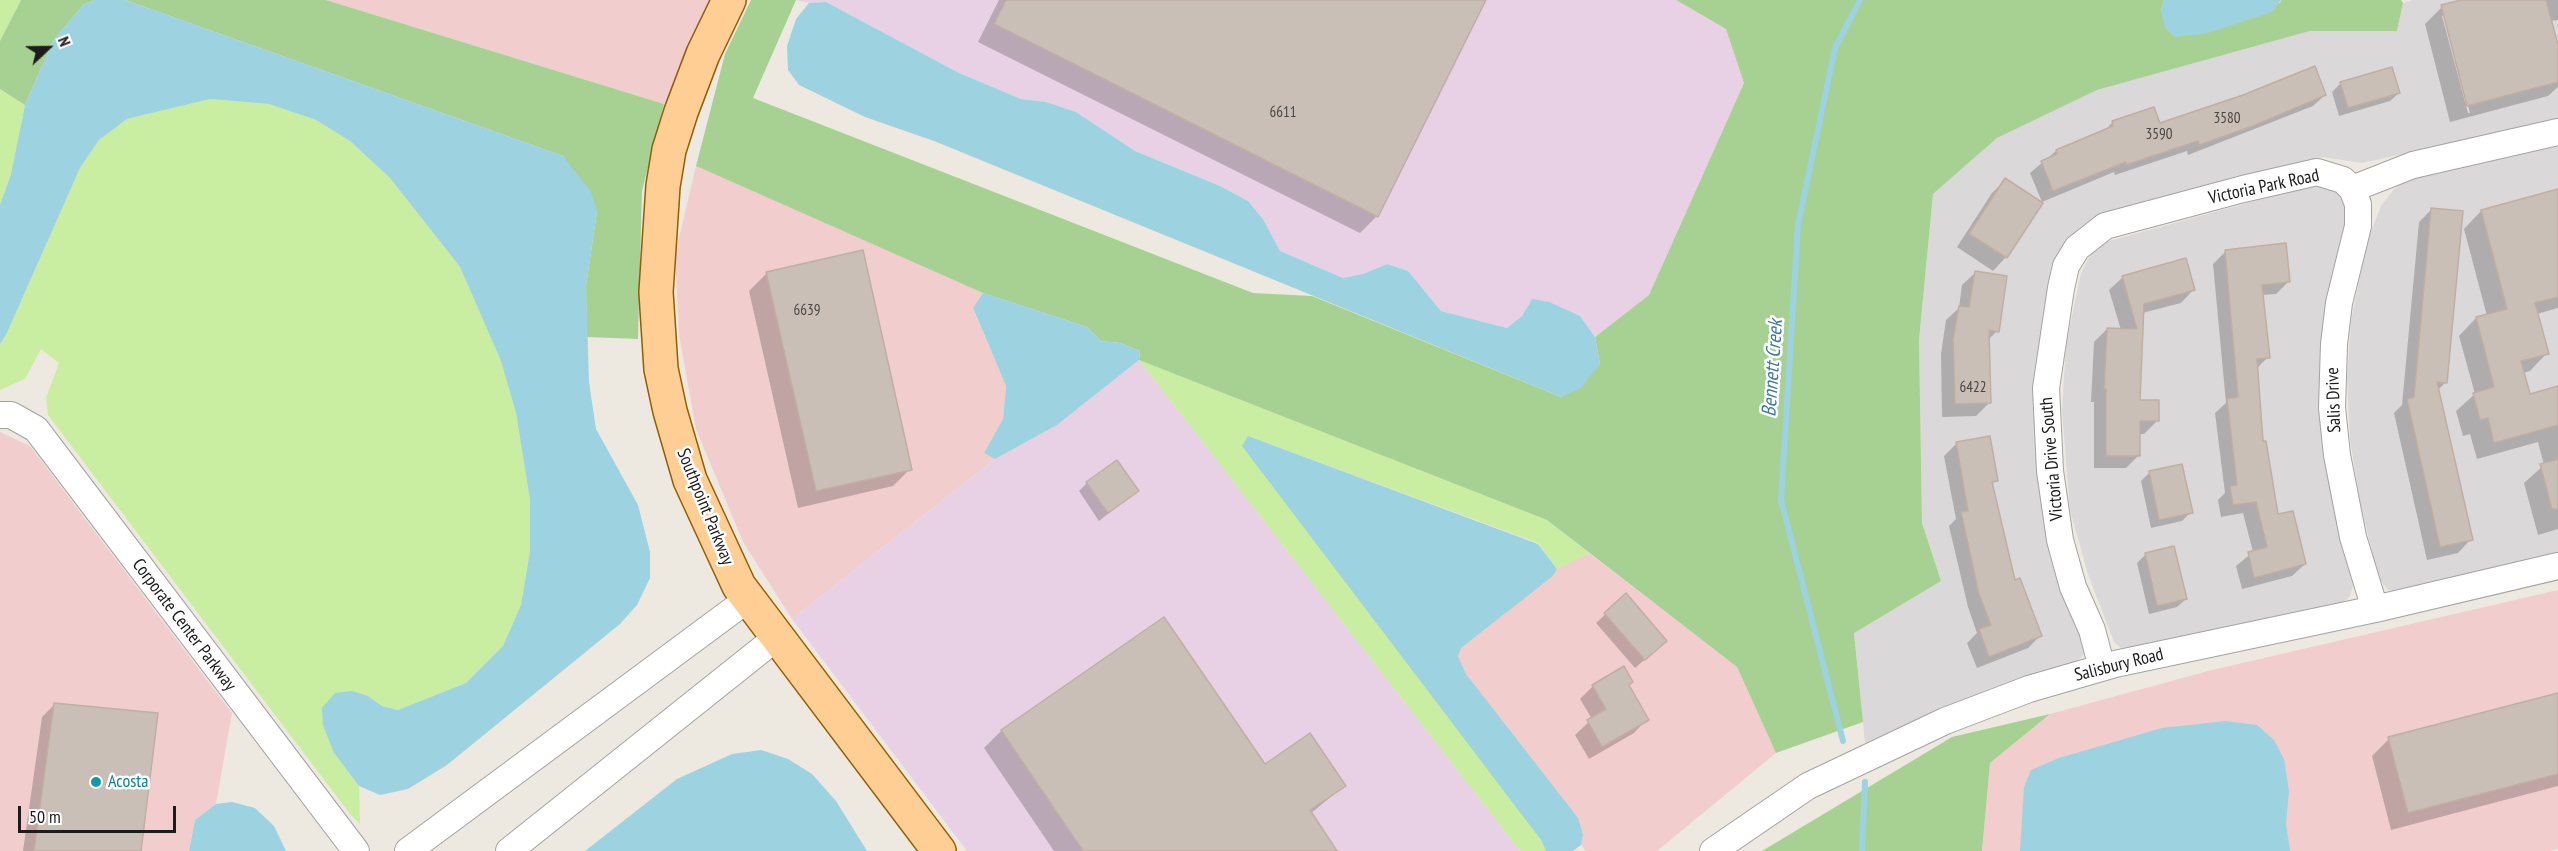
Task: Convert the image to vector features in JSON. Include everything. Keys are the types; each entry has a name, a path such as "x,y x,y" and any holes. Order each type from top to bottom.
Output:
{"main road":[{"name":"Southpoint Parkway","path":"729,0 703,54 669,150 659,231 656,292 661,369 682,456 717,541 748,599 939,851"}],"street":[{"path":"2352,189 2413,165 2558,132"},
{"name":"Victoria Park Road","path":"2105,226 2317,172 2337,177 2352,189"},
{"name":"Salis Drive","path":"2352,189 2358,204 2358,226 2339,303 2334,344 2332,408 2337,455 2353,537 2375,609"},
{"name":"Victoria Drive South","path":"2102,668 2092,630 2073,587 2060,540 2050,471 2046,388 2061,288 2067,266 2077,248 2105,226"},
{"name":"Corporate Center Parkway","path":"0,415 11,415 36,429 356,851"},
{"name":"Salisbury Road","path":"1713,851 1808,786 1945,721 2029,689 2102,668 2375,609 2558,566"},
{"path":"408,851 748,599"},
{"path":"509,851 776,638"}],"shaded area":[{"path":"326,0 713,0 664,104"},
{"path":"796,0 1676,0 1726,29 1744,83 1649,295 1595,337 1580,316 1532,299 1522,316 1507,328 1441,311 1408,271 1387,264 1363,274 1343,278 1280,251 1263,219 1248,201 1220,186 1135,151 1076,112 1046,102 1021,99 959,73 826,2 809,3"},
{"path":"2412,0 2558,0 2558,120 2362,163 2323,157 2105,214 2080,227 2060,256 2039,355 2085,638 2085,653 2073,665 1987,691 1865,743 1854,632 1941,581 1922,523 1919,340 1933,194 1997,138 2097,90 2310,31 2397,31 2403,3"},
{"path":"2558,146 2558,554 2404,591 2388,590 2378,578 2360,501 2350,439 2347,378 2351,321 2367,242 2381,206 2394,189 2409,178"},
{"path":"696,166 983,293 973,309 1006,386 1003,419 984,453 995,459 792,619 743,542 696,429 679,335 675,255"},
{"path":"2320,183 2332,187 2344,201 2349,215 2326,455 2353,585 2350,596 2341,605 2125,651 2114,642 2088,574 2070,510 2062,411 2066,345 2081,273 2092,252 2109,241"},
{"path":"1139,360 1520,851 967,851 792,619 995,459 1057,425"},
{"path":"0,432 30,446 232,713 216,804 195,820 189,851 0,851"},
{"path":"1589,553 1737,667 1776,753 1657,851 1586,851 1581,845 1583,835 1466,674 1458,656 1460,648 1553,576 1557,569"},
{"path":"2558,590 2558,849 2549,851 1982,851 1990,763 2050,714 2212,670"}],"green space":[{"path":"0,0 21,0 0,41"},
{"path":"21,0 95,0 84,4 53,41 25,105 0,89 0,41"},
{"path":"125,0 326,0 664,104 642,191 638,339 587,337 586,286 597,211 563,156"},
{"path":"751,0 796,0 753,98 1253,293 1312,296 1561,397 1600,364 1595,337 1649,295 1744,83 1726,29 1676,0 2164,0 2161,11 2280,3 2281,0 2401,0 2403,3 2397,31 2310,31 2097,90 1997,138 1933,194 1919,340 1922,523 1941,581 1854,633 1863,722 1776,753 1737,667 1547,520 1139,360 1140,351 1120,343 1101,341 1087,327 983,293 696,166 725,54"},
{"path":"0,89 25,105 11,174 0,205"},
{"path":"210,99 269,104 316,120 350,141 390,178 460,267 501,361 516,413 530,500 530,551 521,605 503,646 466,683 398,710 382,706 368,696 334,753 359,786 360,824 350,814 48,415 46,398 59,363 41,349 25,379 0,390 0,344 80,168 99,140 127,119"},
{"path":"1139,360 1547,520 1589,553 1557,569 1538,543 1248,436 1541,840 1546,851 1520,851"},
{"path":"2050,714 1990,763 1982,851 1762,851 1952,737"}],"water":[{"path":"95,0 125,0 563,156 591,192 597,211 586,286 589,382 596,429 638,505 650,552 650,578 637,605 620,624 447,765 408,789 380,795 359,786 334,753 323,725 322,708 335,693 352,691 368,696 382,706 398,710 466,683 503,646 521,605 530,551 530,500 516,413 501,361 460,267 390,178 350,141 316,120 269,104 210,99 127,119 99,140 80,168 0,344 0,205 11,174 25,105 53,41 84,4"},
{"path":"2164,0 2281,0 2272,12 2205,34 2174,37 2165,28 2161,11"},
{"path":"826,2 959,73 1021,99 1046,102 1076,112 1135,151 1220,186 1248,201 1263,219 1280,251 1343,278 1363,274 1387,264 1408,271 1441,311 1507,328 1522,316 1532,299 1549,302 1580,316 1595,337 1600,364 1581,388 1561,397 934,141 865,117 799,85 788,70 787,46 796,19 809,3"},
{"path":"983,293 1087,327 1101,341 1120,343 1140,351 1139,360 1057,425 995,459 984,453 1003,419 1006,386 973,308"},
{"path":"1248,436 1538,544 1557,569 1553,576 1461,648 1458,656 1466,674 1578,818 1583,835 1581,845 1573,851 1546,851 1541,840 1242,446"},
{"path":"2226,721 2257,725 2274,740 2284,759 2289,791 2286,823 2290,851 2020,851 2024,787 2031,770 2059,758 2162,728"},
{"path":"761,750 788,759 812,774 836,801 867,851 585,851 677,779 732,754"},
{"path":"232,802 255,808 274,826 286,851 189,851 195,820 216,804"}],"building":[{"path":"1006,0 1486,0 1378,217 994,24"},
{"path":"2461,0 2546,0 2558,45 2558,82 2467,106 2441,5"},
{"path":"2315,66 2326,95 2253,126 2199,145 2198,141 2126,165 2126,162 2053,191 2041,161 2057,154 2056,150 2113,126 2112,121 2154,107 2160,123 2243,95"},
{"path":"2392,67 2400,93 2348,108 2340,82"},
{"path":"2005,178 2043,203 2007,258 1969,234"},
{"path":"2558,189 2558,297 2535,303 2549,354 2521,361 2530,394 2558,386 2558,425 2494,443 2488,418 2480,420 2473,393 2494,387 2476,317 2507,309 2481,210"},
{"path":"2431,208 2463,211 2447,383 2437,382 2473,540 2440,547 2407,399 2414,397"},
{"path":"2286,243 2290,282 2262,285 2270,358 2257,359 2263,441 2266,441 2278,514 2293,511 2306,564 2254,578 2248,552 2267,547 2256,502 2233,505 2230,486 2237,485 2227,399 2238,397 2225,250"},
{"path":"863,250 912,470 816,491 766,272"},
{"path":"2186,258 2195,290 2144,304 2140,400 2159,400 2159,421 2140,421 2140,456 2106,456 2106,389 2104,389 2107,328 2137,329 2122,276"},
{"path":"1975,271 2007,276 1999,332 1989,330 1991,403 1955,404 1953,339 1959,306 1969,307"},
{"path":"1990,436 1998,481 1992,482 2015,580 2020,578 2042,636 1989,657 1979,629 1991,625 1979,594 1961,512 1968,511 1956,442"},
{"path":"2558,459 2558,509 2552,509 2540,464"},
{"path":"1117,460 1139,491 1108,513 1086,482"},
{"path":"2182,464 2193,513 2159,520 2149,471"},
{"path":"2174,546 2187,599 2157,606 2145,553"},
{"path":"1626,593 1667,641 1645,660 1604,613"},
{"path":"1164,617 1265,764 1310,733 1346,786 1310,810 1337,851 1083,851 1001,730"},
{"path":"1624,666 1633,682 1629,685 1649,720 1602,747 1587,720 1606,709 1592,685"},
{"path":"2558,693 2558,774 2408,813 2388,737"},
{"name":"Acosta","path":"54,703 158,713 141,851 34,851"}],"waterway":[{"name":"Bennett Creek","path":"1843,741 1781,500 1798,225 1835,48 1860,0"},
{"name":"Bennett Creek","path":"1862,851 1865,782"}],"place":[{"name":"Acosta","path":"96,782"}]}
